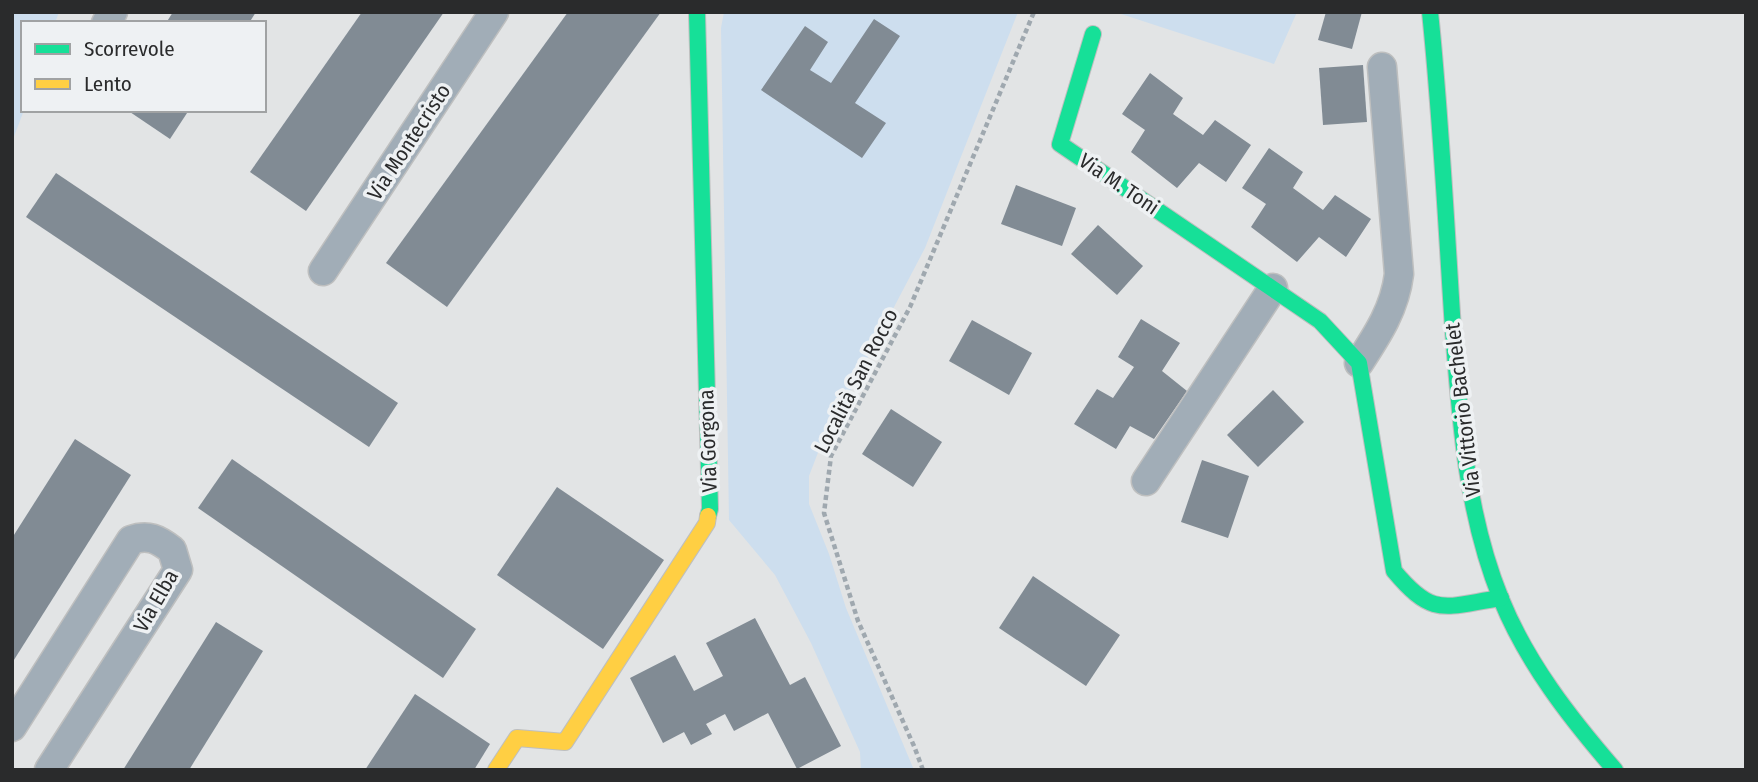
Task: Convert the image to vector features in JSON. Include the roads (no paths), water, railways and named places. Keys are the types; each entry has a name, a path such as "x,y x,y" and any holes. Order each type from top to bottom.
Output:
{"street":[{"name":"Via Montecristo","path":"323,271 494,12"},
{"name":"Via Gorgona","path":"496,770 517,738 565,742 707,523 710,509 697,12"},
{"name":"Via Vittorio Bachelet","path":"1430,12 1458,398 1477,523 1500,597 1524,648 1555,696 1615,770"},
{"name":"Via M. Toni","path":"1093,34 1060,144 1320,321 1359,363"},
{"path":"1382,67 1399,274 1397,295 1382,328 1359,363 1394,571 1412,592 1433,605 1465,604 1500,597"},
{"path":"1146,481 1273,288"},
{"name":"Via Elba","path":"12,727 131,540 142,536 152,537 172,550 178,570 49,770"}]}
